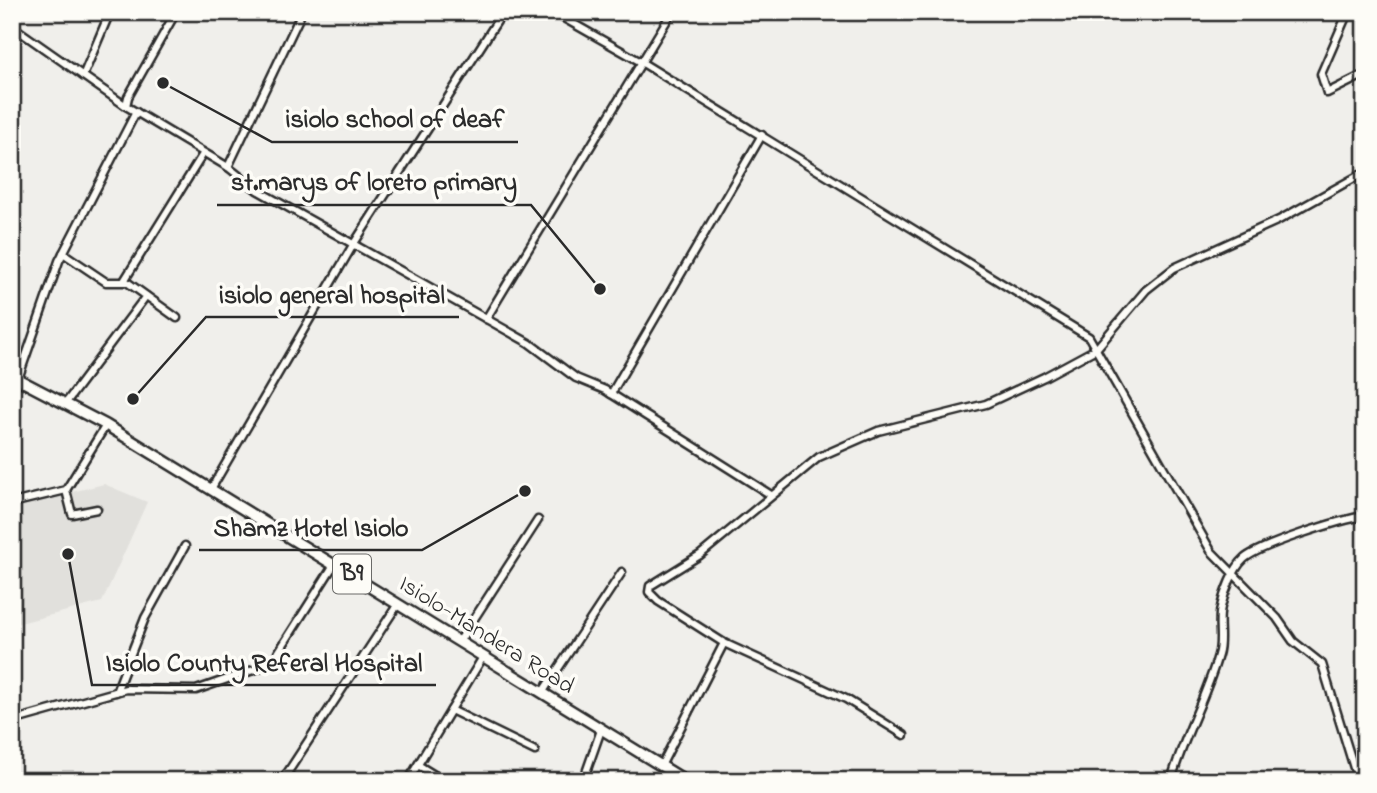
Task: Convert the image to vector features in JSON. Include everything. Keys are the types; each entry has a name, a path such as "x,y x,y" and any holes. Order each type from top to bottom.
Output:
{"highway":[{"name":"Isiolo-Mandera Road","path":"15,377 106,425 686,781"}],"street":[{"path":"83,76 110,12"},
{"path":"126,106 128,97 176,12"},
{"path":"228,167 302,12"},
{"path":"211,489 353,245 503,12"},
{"path":"553,12 762,135 1089,337 1210,551 1278,618 1293,641 1322,664 1359,781"},
{"path":"486,319 672,12"},
{"path":"1348,12 1321,74 1327,93 1365,74"},
{"path":"12,26 126,106 228,167 257,190 545,353 576,378 611,394 771,495"},
{"path":"15,377 63,253 136,112"},
{"path":"611,394 762,135"},
{"path":"124,281 169,213 203,154"},
{"path":"904,735 846,699 724,643 658,601 648,589 700,555 819,457 839,446 892,427 986,404 1096,349 1146,290 1174,268 1279,220 1365,172"},
{"path":"63,253 106,282 124,281 177,318"},
{"path":"65,404 146,296"},
{"path":"12,503 66,490 106,425"},
{"path":"66,490 72,514 97,509"},
{"path":"1171,781 1180,748 1220,652 1220,609 1244,559 1255,552 1329,524 1365,516"},
{"path":"459,642 538,520"},
{"path":"116,692 145,618 185,546"},
{"path":"12,721 116,692 141,688 196,690 269,663 335,564"},
{"path":"542,693 622,572"},
{"path":"298,781 284,777 398,604"},
{"path":"661,766 724,643"},
{"path":"408,781 483,657"},
{"path":"451,710 535,751"},
{"path":"583,781 601,730"},
{"path":"418,765 444,781"}],"shaded area":[{"path":"104,484 147,502 102,602 12,625 12,507"}],"place":[{"name":"isiolo school of deaf","path":"163,83"},
{"name":"st.marys of loreto primary","path":"600,289"},
{"name":"isiolo general hospital","path":"133,399"},
{"name":"Shamz Hotel Isiolo","path":"525,491"},
{"name":"Isiolo County Referal Hospital","path":"68,554"}]}
